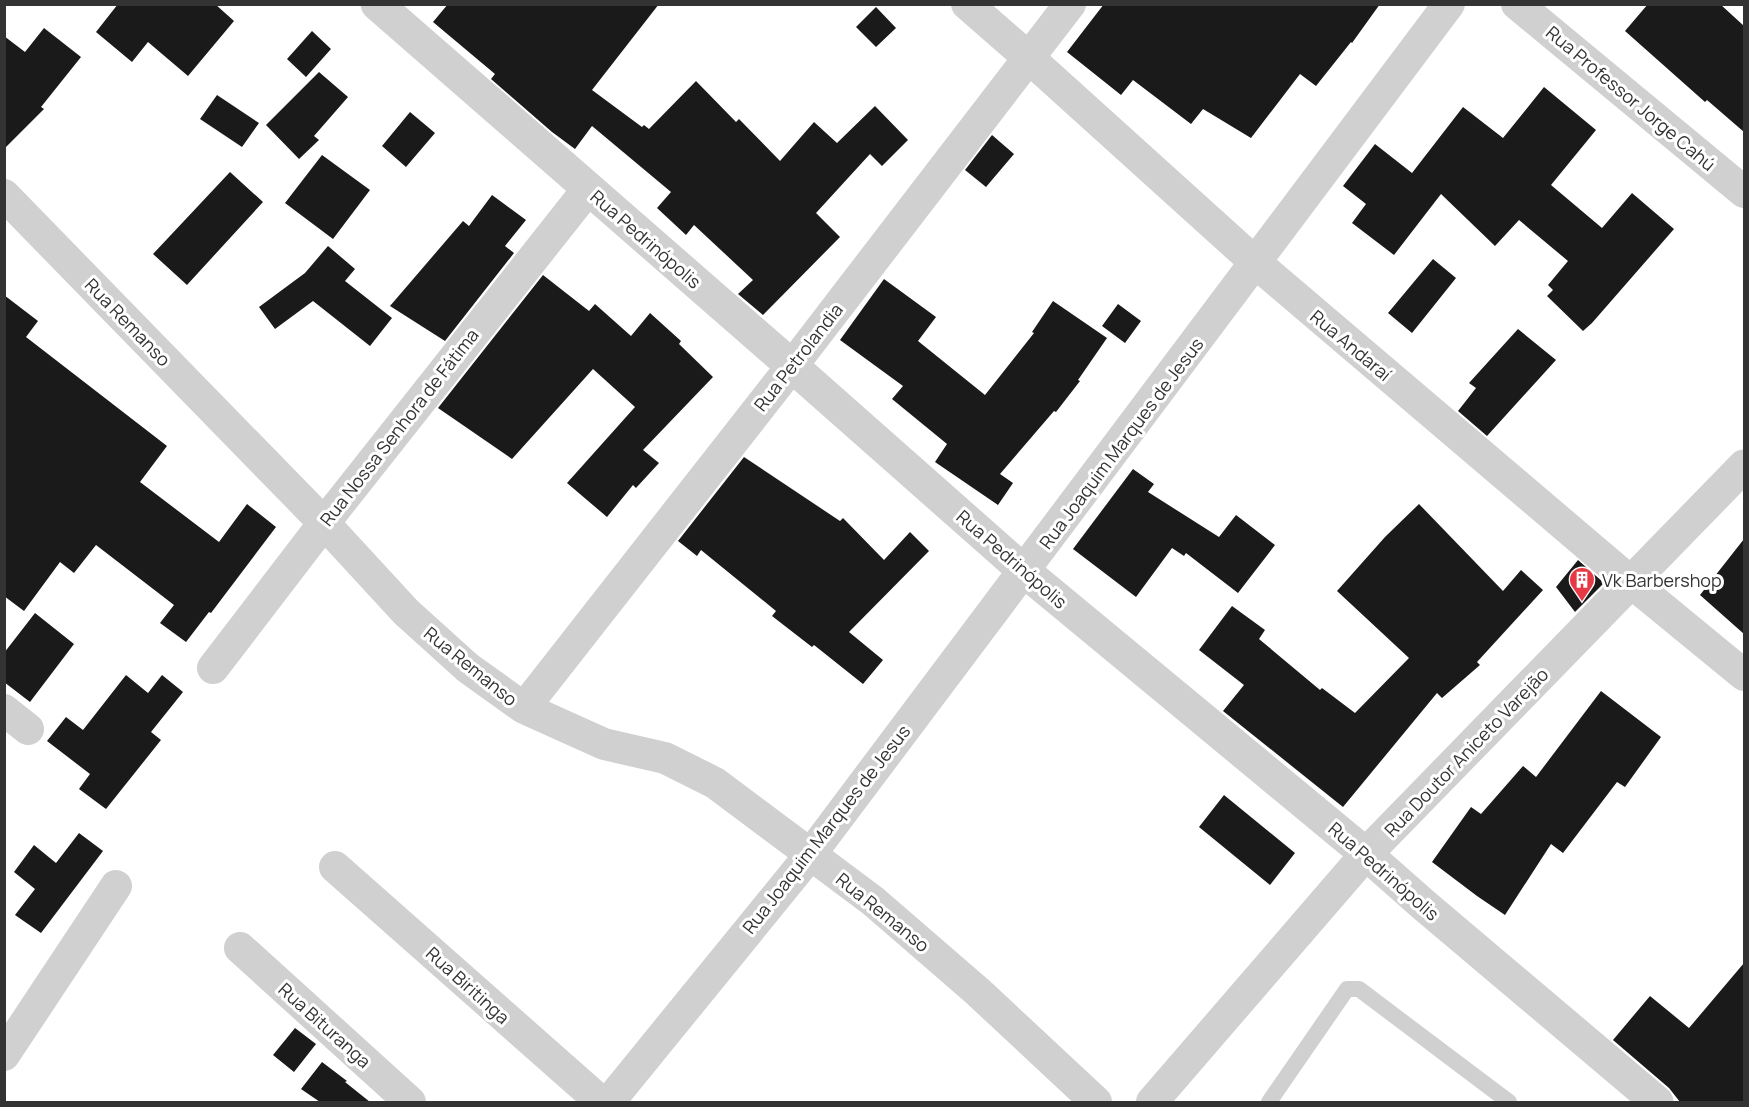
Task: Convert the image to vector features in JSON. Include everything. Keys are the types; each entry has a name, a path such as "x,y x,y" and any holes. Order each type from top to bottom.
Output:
{"street":[{"name":"Rua Pedrinópolis","path":"377,4 1024,571 1366,854 1657,1102"},
{"name":"Rua Andaraí","path":"967,4 1256,263 1632,583 1744,675"},
{"name":"Rua Petrolandia","path":"524,708 792,366 1070,4"},
{"name":"Rua Joaquim Marques de Jesus","path":"609,1102 810,855 1449,4"},
{"name":"Rua Professor Jorge Cahú","path":"1517,4 1744,192"},
{"name":"Rua Nossa Senhora de Fátima","path":"213,668 324,523 588,189"},
{"name":"Rua Remanso","path":"4,195 324,523 405,612 468,668 524,708 604,744 664,758 715,783 873,901 977,991 1096,1102"},
{"name":"Rua Doutor Aniceto Varejão","path":"1152,1102 1366,854 1744,466"},
{"name":"Rua Biritinga","path":"335,867 601,1102"},
{"path":"4,1055 116,886"},
{"name":"Rua Bituranga","path":"240,948 410,1102"}],"lane":[{"path":"1269,1102 1347,989 1359,989 1509,1102"}],"building":[{"path":"118,4 215,4 234,21 188,76 148,42 132,62 96,32"},
{"path":"448,4 659,4 592,90 642,127 644,125 649,129 696,81 736,122 739,119 780,161 814,122 837,143 875,106 908,140 882,166 870,154 816,213 840,237 763,315 738,294 753,280 694,225 686,235 657,208 671,192 592,126 575,149 491,79 495,74 433,22"},
{"path":"1104,4 1380,4 1352,43 1316,86 1300,74 1251,138 1203,109 1191,124 1133,80 1121,95 1067,52"},
{"path":"1648,4 1720,4 1744,26 1744,132 1707,100 1705,102 1625,31"},
{"path":"876,7 896,28 876,47 856,27"},
{"path":"44,28 81,57 41,107 44,109 4,149 4,36 25,52"},
{"path":"312,31 331,49 306,77 287,59"},
{"path":"319,72 348,97 314,136 319,140 299,159 266,125"},
{"path":"1544,87 1596,130 1551,185 1602,228 1632,193 1674,229 1583,331 1547,296 1553,290 1548,285 1568,261 1519,220 1495,246 1441,194 1394,255 1352,223 1366,204 1343,186 1375,144 1412,173 1463,107 1503,138"},
{"path":"217,95 259,123 242,147 200,119"},
{"path":"410,112 435,133 406,167 382,146"},
{"path":"992,135 1014,154 986,187 965,170"},
{"path":"322,155 370,190 333,239 285,203"},
{"path":"230,172 263,202 187,285 153,254"},
{"path":"492,195 526,220 505,246 514,253 445,341 390,306 463,221 469,226"},
{"path":"328,246 355,269 345,281 392,318 370,346 313,301 275,329 259,307 305,273"},
{"path":"1433,259 1456,278 1412,333 1388,313"},
{"path":"543,275 589,311 595,304 631,336 650,313 681,341 679,344 713,377 643,450 659,463 636,488 633,485 607,517 567,483 635,407 593,369 512,459 438,408"},
{"path":"884,279 936,317 918,341 985,395 1034,333 1032,332 1053,301 1107,338 1078,380 1080,381 1056,412 1054,411 1000,474 1013,483 998,505 935,462 947,444 892,399 903,386 840,340"},
{"path":"4,295 38,321 26,337 167,446 140,482 219,542 247,504 276,527 211,613 209,612 186,642 160,623 174,605 96,545 74,573 60,562 24,611 4,596"},
{"path":"1118,304 1141,321 1125,343 1102,326"},
{"path":"1518,329 1556,360 1487,436 1458,411 1476,388 1469,383"},
{"path":"744,457 840,521 843,518 884,560 910,532 929,551 849,632 883,660 863,684 814,645 812,647 772,616 776,611 701,550 697,556 678,541"},
{"path":"1133,469 1154,484 1148,492 1219,537 1236,515 1275,545 1238,593 1186,553 1184,556 1172,548 1136,597 1073,549"},
{"path":"1419,504 1503,591 1521,570 1543,590 1477,662 1480,665 1442,698 1437,693 1343,807 1223,711 1244,685 1199,650 1232,606 1265,630 1259,639 1320,690 1322,688 1355,713 1409,658 1337,591 1385,537"},
{"path":"1744,539 1744,634 1700,595"},
{"name":"Vk Barbershop","path":"1578,560 1604,583 1575,612 1556,587"},
{"path":"35,613 74,644 30,702 4,682 4,653"},
{"path":"126,675 148,693 162,675 183,692 151,732 161,740 106,809 79,789 90,774 47,741 66,717 83,730"},
{"path":"1601,691 1661,737 1625,787 1617,782 1563,853 1551,844 1505,915 1432,862 1471,807 1481,814 1523,766 1536,777"},
{"path":"1224,795 1295,853 1270,885 1199,827"},
{"path":"79,833 103,851 41,933 15,915 35,889 14,872 34,845 56,863"},
{"path":"1744,963 1744,1102 1680,1102 1669,1088 1613,1040 1650,996 1689,1028"},
{"path":"295,1028 316,1044 294,1072 273,1055"},
{"path":"322,1062 370,1102 320,1102 301,1089"}],"place":[{"name":"Vk Barbershop","path":"1582,603"}]}
